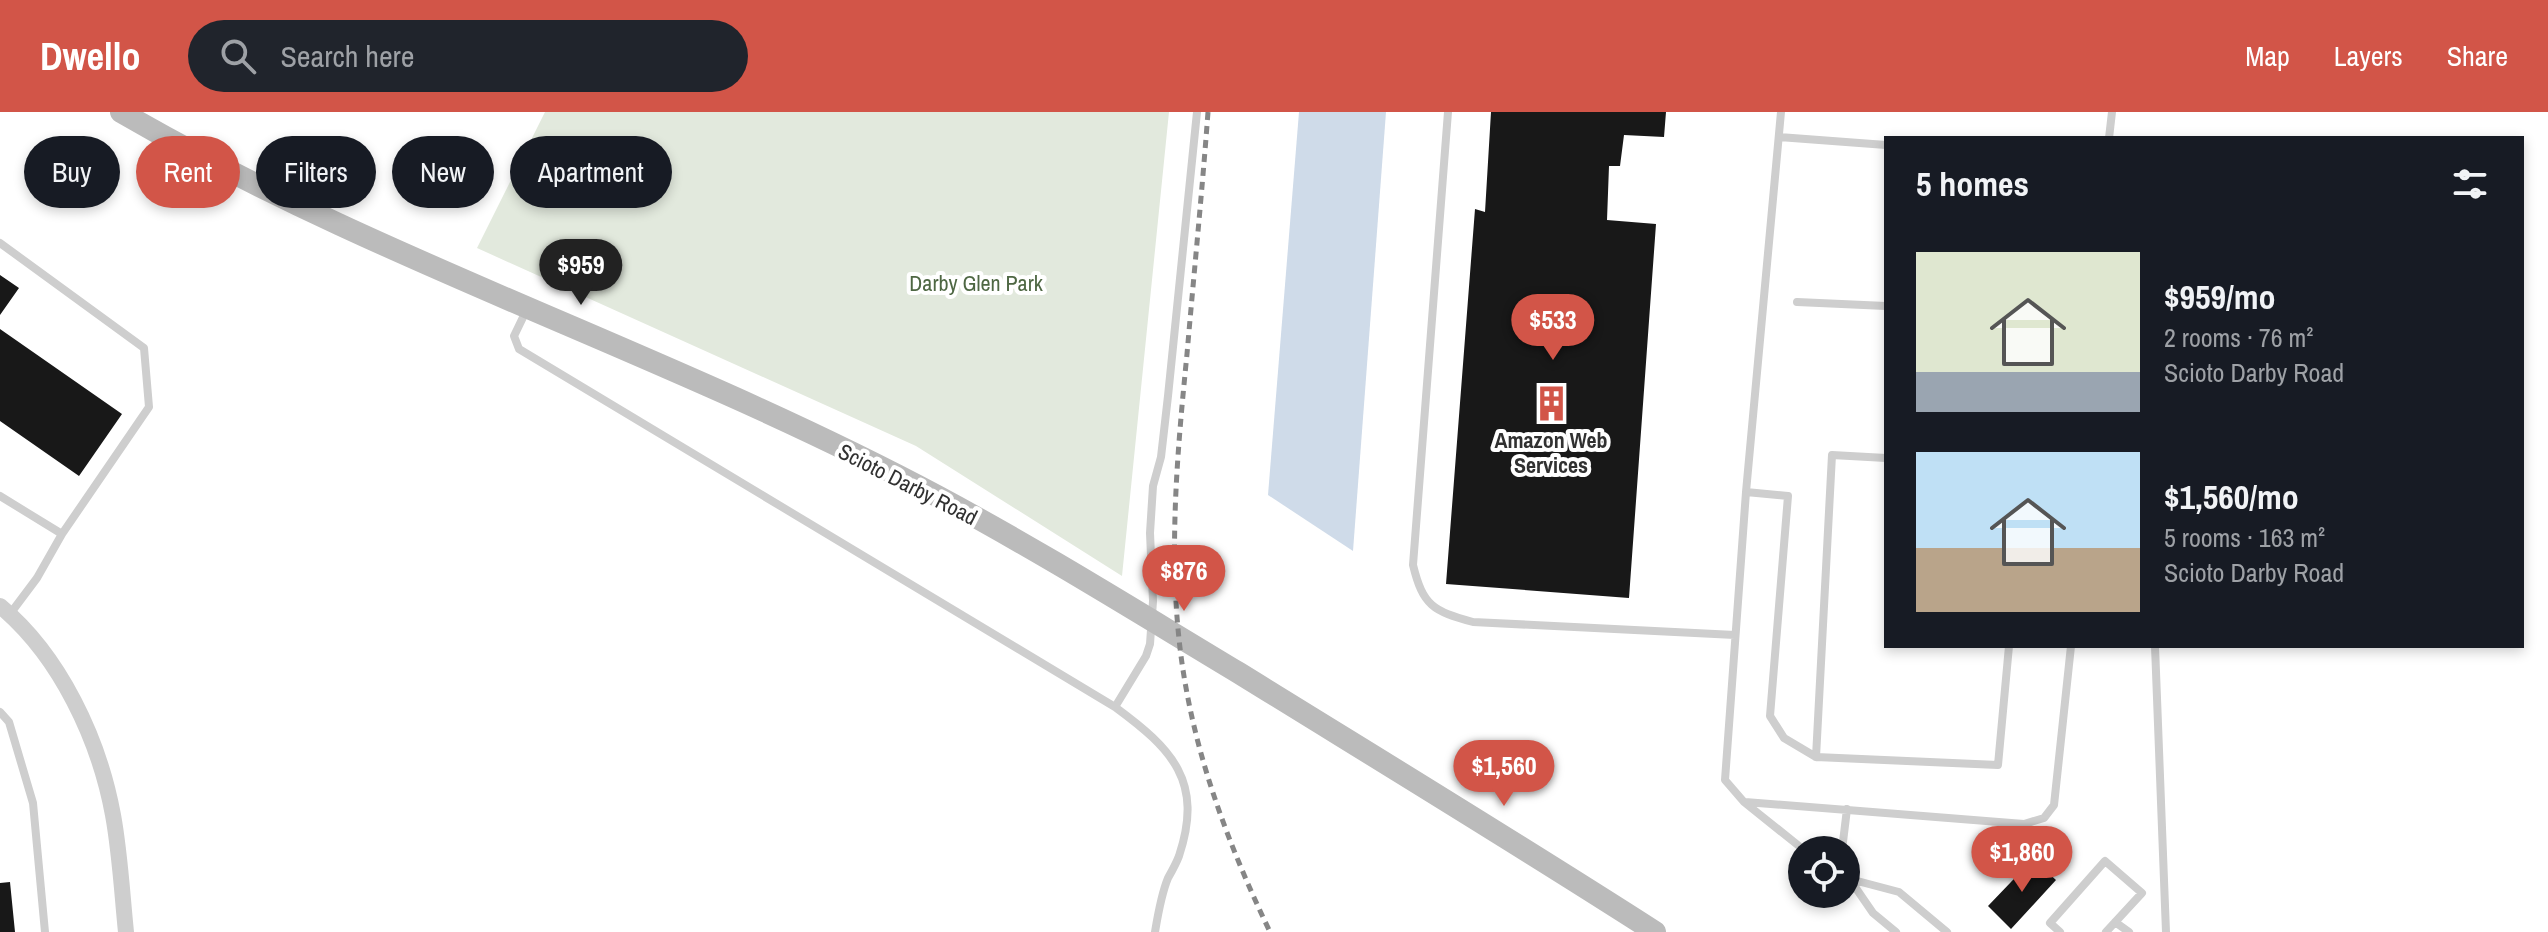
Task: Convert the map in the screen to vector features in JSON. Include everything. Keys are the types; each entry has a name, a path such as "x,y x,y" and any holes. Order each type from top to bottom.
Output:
{"main road":[{"name":"Scioto Darby Road","path":"121,112 292,204 771,414 937,496 1235,671 1655,932"}],"street":[{"path":"5,610 40,648 60,677 86,727 113,816 126,932"}],"lane":[{"path":"1115,707 1150,644 1153,486 1161,457 1197,112"},
{"path":"1448,112 1413,565 1420,594 1445,615 1473,622 1735,635"},
{"path":"1781,112 1746,492 1725,780 1744,802 1788,837"},
{"path":"2109,136 2112,112"},
{"path":"1779,137 1884,145"},
{"path":"0,243 144,348 149,407 62,534 37,578 5,610"},
{"path":"1797,302 1884,306"},
{"path":"527,309 514,336 519,349 1115,707 1155,737 1168,752 1183,781 1188,803 1183,843 1164,892 1155,932"},
{"path":"1816,757 1832,455 1884,458"},
{"path":"1746,492 1788,496 1770,716 1784,738 1816,757 1998,765 2009,648"},
{"path":"0,496 62,534"},
{"path":"1744,802 2024,824 2044,818 2054,805 2071,648"},
{"path":"2155,648 2166,932"},
{"path":"0,712 9,722 33,803 45,932"},
{"path":"1844,836 1847,809"},
{"path":"2060,932 2050,923 2105,861 2142,893 2106,932"},
{"path":"1860,882 1899,892 1947,932"},
{"path":"1860,895 1873,913 1896,932"},
{"path":"2115,922 2129,932"}],"green space":[{"name":"Darby Glen Park","path":"545,112 1169,112 1122,576 916,446 477,248 510,182 510,208 672,208 672,136 533,136"}],"water":[{"path":"1299,112 1386,112 1353,551 1268,495"}],"building":[{"name":"Amazon Web Services","path":"1491,112 1666,112 1664,137 1624,135 1620,166 1609,166 1607,220 1656,224 1629,598 1446,584 1475,209 1485,212"},
{"path":"0,275 19,288 0,315"},
{"path":"0,329 122,414 79,476 0,421"},
{"path":"2033,859 2056,880 2011,929 1988,906"},
{"path":"10,882 15,932 0,932 0,883"}],"railway":[{"path":"1208,112 1177,467 1177,618 1187,692 1204,763 1240,866 1270,932"}],"place":[{"name":"Amazon Web Services","path":"1551,404"}]}
